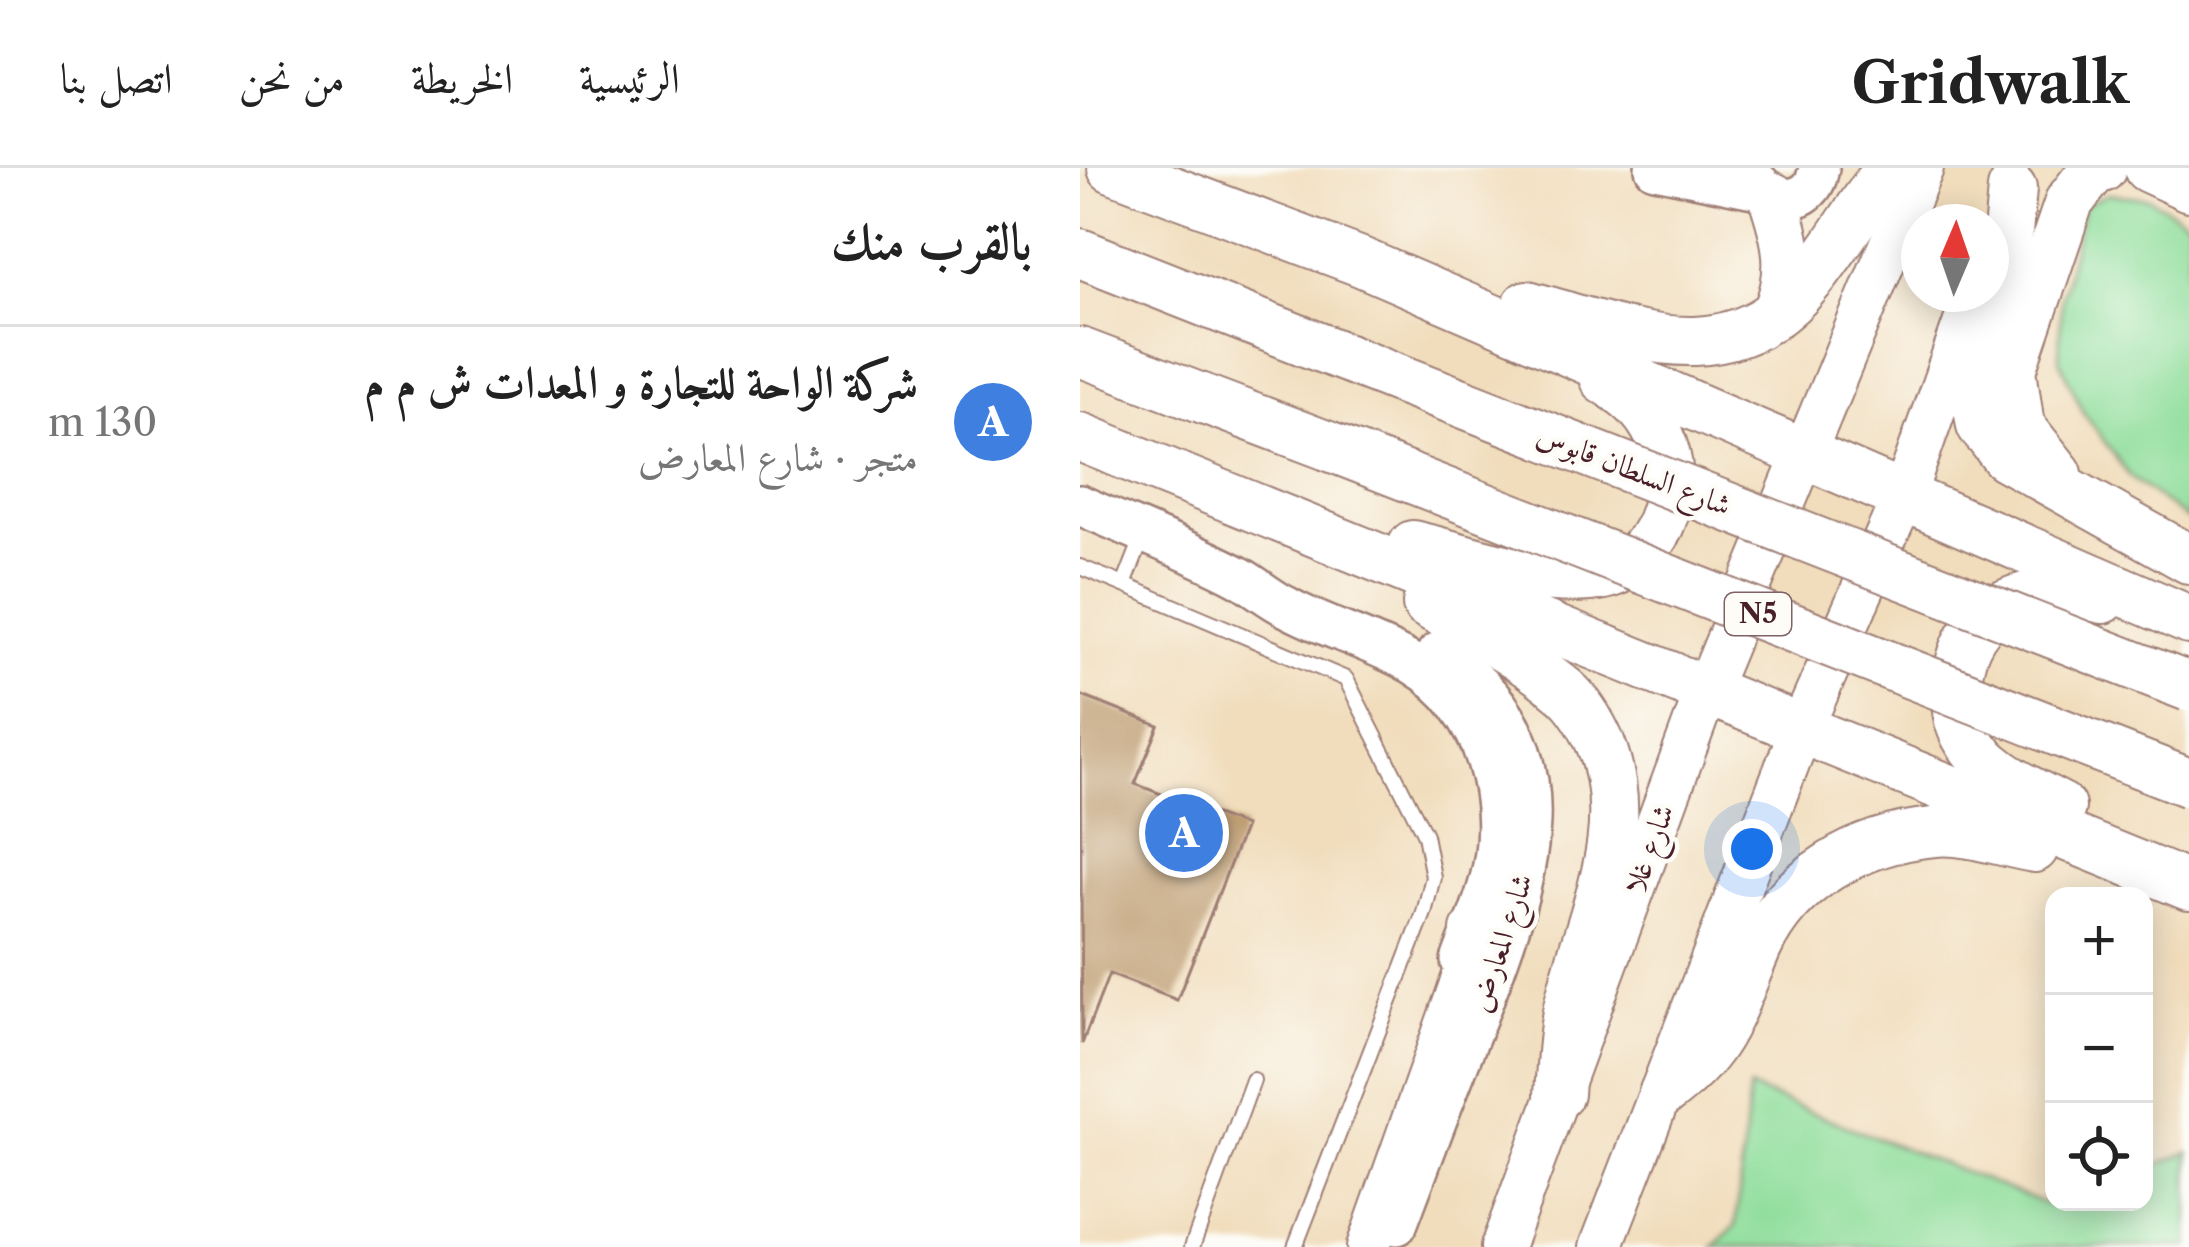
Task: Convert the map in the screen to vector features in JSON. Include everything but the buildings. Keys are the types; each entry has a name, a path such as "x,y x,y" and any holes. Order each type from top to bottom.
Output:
{"highway":[{"path":"1112,168 1361,262 2189,621"},
{"path":"1361,262 1642,338 1681,343 1720,340 1757,326 1809,280 1889,168"},
{"path":"2102,168 2093,171 2069,202 2012,370 2020,426 2026,437 2048,466 2108,514"},
{"path":"2148,168 2189,187"},
{"path":"2016,178 2005,266 1978,362 1975,389 1981,425 2005,456 2189,559"},
{"path":"1763,185 1787,238 1790,262 1777,312"},
{"name":"شارع السلطان قابوس","path":"1080,253 2189,687"},
{"path":"1313,528 1374,535 1534,574 1577,579 1626,567 1654,538 1664,517 1669,464 1654,427 1635,401 1550,342"},
{"name":"N5","path":"1080,352 2189,783"},
{"path":"1080,436 2189,886"},
{"path":"1313,528 1413,596 1497,643 1569,694 1594,728 1614,789 1614,827 1605,882 1567,1012 1559,1094"},
{"path":"2189,621 2070,591 2017,599 1974,628 1960,656 1956,692 1965,736 2012,781 2064,808 2189,858"},
{"path":"1664,1092 1696,1069 1718,1038 1758,945 1781,907 1811,877 1847,856 1934,832 1970,834 2128,863"}],"main road":[{"path":"1655,168 1763,185 1793,199 1815,184 1819,168"},
{"name":"شارع غلا","path":"1502,1247 1706,692 1922,168"},
{"path":"1601,1247 1802,727 1903,497 1969,312"},
{"name":"شارع المعارض","path":"1080,506 1242,578 1287,608 1419,667 1452,695 1476,731 1493,779 1496,840 1490,882 1353,1247"},
{"name":"شارع المعارض","path":"1242,578 1314,600 1421,644 1461,667 1497,705 1518,743 1532,792 1532,841 1524,884 1389,1247"},
{"path":"1368,1247 1471,956 1472,931"}],"lane":[{"path":"1124,585 1143,534"},
{"path":"1080,567 1346,679 1425,835 1433,877 1424,913 1294,1247"},
{"path":"1192,1247 1253,1080"}],"green space":[{"path":"2108,194 2149,198 2189,222 2189,521 2130,477 2084,413 2059,358 2061,296 2084,205"},
{"path":"1749,1088 2045,1204 2045,1211 2153,1211 2153,1166 2189,1152 2189,1247 1714,1247 1736,1225"}],"place":[{"name":"شركة الواحة للتجارة و المعدات ش م م","path":"1184,833"}]}
